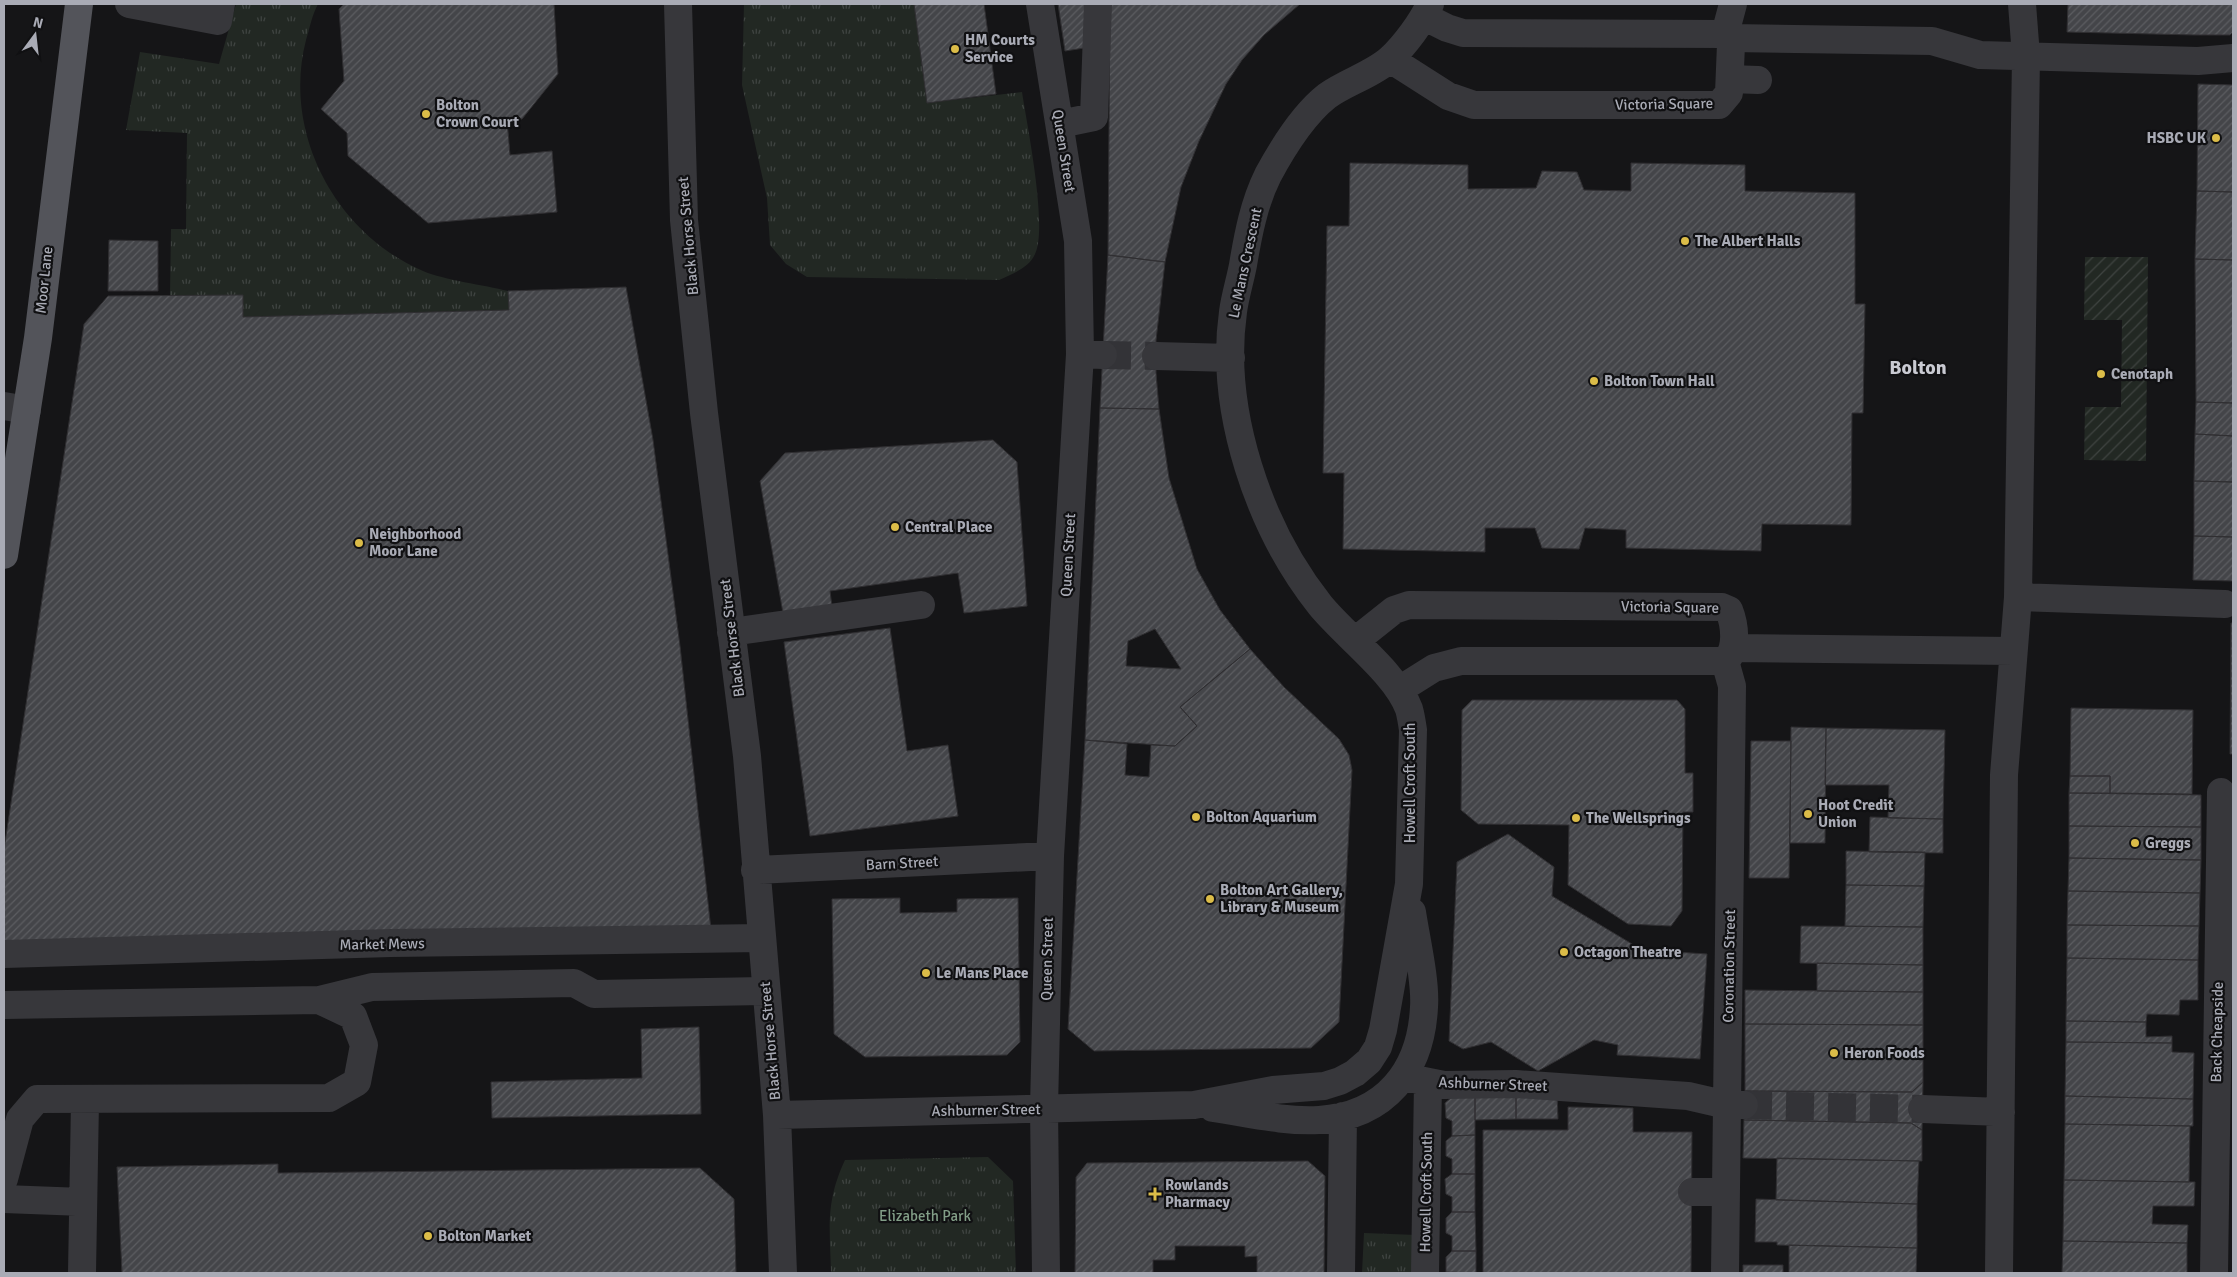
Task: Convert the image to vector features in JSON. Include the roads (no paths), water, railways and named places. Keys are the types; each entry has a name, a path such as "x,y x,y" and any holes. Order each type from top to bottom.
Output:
{"main road":[{"name":"Moor Lane","path":"4,555 15,408 38,338 79,4"}],"street":[{"path":"129,4 218,21 221,4"},
{"name":"Black Horse Street","path":"678,4 684,220 704,413 747,756 765,991 777,1115 783,1273"},
{"name":"Queen Street","path":"1040,4 1078,241 1091,354 1050,856 1044,1108 1046,1273"},
{"path":"1060,124 1094,117 1098,4"},
{"name":"Victoria Square","path":"1390,59 1448,96 1474,105 1719,105 1730,93 1727,36 1733,4"},
{"path":"1999,1273 2004,775 2018,597 2026,56 2022,4"},
{"path":"1428,10 1448,28 1464,33 1932,41 1980,55 2198,61 2233,58"},
{"name":"Le Mans Crescent","path":"1355,641 1316,598 1294,569 1271,526 1250,470 1236,416 1231,358 1233,313 1249,232 1268,176 1294,132 1326,97 1390,59 1428,10"},
{"path":"1730,78 1758,80"},
{"path":"1156,356 1231,358"},
{"path":"2018,597 2224,604"},
{"path":"731,632 921,605"},
{"name":"Victoria Square","path":"1355,641 1394,610 1409,605 1722,607 1729,610 1733,620 1729,654"},
{"name":"Howell Croft South","path":"1355,641 1399,690 1409,709 1413,730 1409,884 1383,1030 1378,1047 1369,1061"},
{"path":"1399,690 1434,668 1461,662 1729,654 2013,651"},
{"name":"Coronation Street","path":"1725,1273 1726,1192 1735,1105 1732,686 1729,654"},
{"name":"Back Cheapside","path":"2214,1273 2225,995 2221,792"},
{"name":"Barn Street","path":"755,870 1050,856"},
{"name":"Howell Croft South","path":"1409,884 1424,1004 1416,1079 1425,1273"},
{"name":"Market Mews","path":"4,954 391,944 761,938"},
{"path":"4,1005 319,1000 372,986 574,983 594,994 765,991"},
{"path":"4,1179 20,1119 37,1099 86,1101 329,1098 357,1082 364,1045 353,1016 319,1000"},
{"name":"Ashburner Street","path":"777,1115 1194,1105 1273,1090 1324,1086 1340,1081 1355,1073 1369,1061"},
{"name":"Ashburner Street","path":"1194,1105 1271,1117 1319,1120 1343,1116 1375,1104 1391,1092 1416,1079 1444,1085 1516,1084 1639,1092 1688,1096 1735,1105"},
{"path":"82,1273 86,1101"},
{"path":"1922,1109 2000,1112"},
{"path":"1341,1273 1343,1116"},
{"path":"1692,1192 1726,1192"},
{"path":"4,1199 83,1202"}],"tunnel":[{"path":"1103,355 1156,356"},
{"path":"1744,1105 1922,1109"}],"place":[{"name":"HM Courts Service","path":"955,49"},
{"name":"Bolton Crown Court","path":"426,114"},
{"name":"HSBC UK","path":"2216,138"},
{"name":"The Albert Halls","path":"1685,241"},
{"name":"Cenotaph","path":"2101,374"},
{"name":"Bolton Town Hall","path":"1594,381"},
{"name":"Central Place","path":"895,527"},
{"name":"Neighborhood Moor Lane","path":"359,543"},
{"name":"Hoot Credit Union","path":"1808,814"},
{"name":"Bolton Aquarium","path":"1196,817"},
{"name":"The Wellsprings","path":"1576,818"},
{"name":"Greggs","path":"2135,843"},
{"name":"Bolton Art Gallery, Library & Museum","path":"1210,899"},
{"name":"Octagon Theatre","path":"1564,952"},
{"name":"Le Mans Place","path":"926,973"},
{"name":"Heron Foods","path":"1834,1053"},
{"name":"Rowlands Pharmacy","path":"1155,1194"},
{"name":"Bolton Market","path":"428,1236"}],"district":[{"name":"Bolton","path":"1918,367"}],"park label":[{"name":"Elizabeth Park","path":"925,1216"}]}
